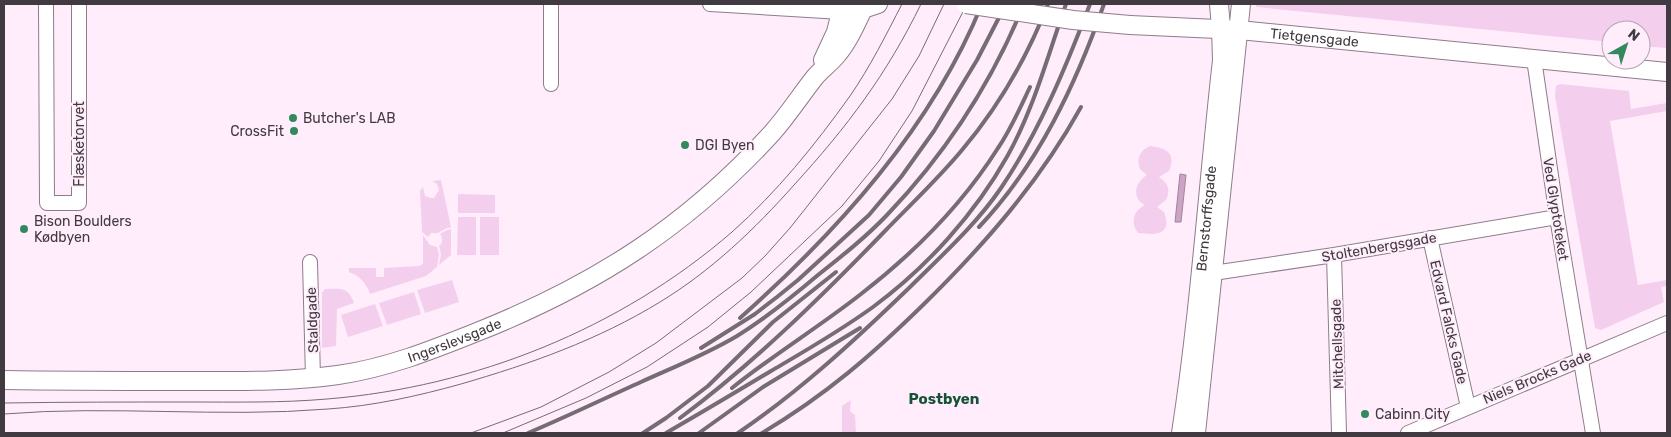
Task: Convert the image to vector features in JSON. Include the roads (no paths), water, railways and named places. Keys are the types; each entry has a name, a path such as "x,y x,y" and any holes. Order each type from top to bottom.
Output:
{"street":[{"name":"Flæsketorvet","path":"46,4 47,203 79,203 79,4"},
{"path":"551,4 551,84"},
{"path":"710,4 841,12 871,6"},
{"name":"Tietgensgade","path":"961,4 1073,20 1130,25 1221,28 1667,72"},
{"name":"Bernstorffsgade","path":"1196,433 1222,60 1219,4"},
{"name":"Bernstorffsgade","path":"1180,433 1206,272 1241,4"},
{"name":"Ingerslevsgade","path":"4,380 241,381 314,378 338,375 376,368 451,342 535,308 610,267 674,224 720,186 774,130 816,76 832,61 871,6"},
{"name":"Ingerslevsgade","path":"816,76 834,36 841,12"},
{"name":"Ved Glyptoteket","path":"1534,59 1557,216 1593,433"},
{"name":"Stoltenbergsgade","path":"1206,272 1334,255 1557,216"},
{"name":"Edvard Falcks Gade","path":"1430,238 1468,407"},
{"name":"Mitchellsgade","path":"1334,255 1340,433"},
{"name":"Staldgade","path":"310,262 314,378"},
{"name":"Niels Brocks Gade","path":"1408,433 1667,323"}],"tram line":[{"path":"4,403 258,402 327,399 382,392 437,381 491,366 543,347 594,324 642,297 689,267 749,217 795,167 850,96 871,62 902,4"},
{"path":"4,414 85,411 247,412 362,406 461,384 538,359 588,339 636,316 679,290 715,263 764,217 849,121 880,77 921,4"},
{"path":"471,433 541,407 609,372 656,343 742,278 790,228 892,99 919,56 944,4"},
{"path":"503,433 586,398 647,367 708,327 751,292 842,206 879,161 912,111 967,4"}],"railway":[{"path":"740,318 812,250 879,174 937,93 961,49 982,4"},
{"path":"701,348 755,314 777,297 869,215 901,177 934,131 977,60 1006,4"},
{"path":"528,433 714,349 737,336 779,307 854,246 908,192 947,142 982,89 1024,4"},
{"path":"680,418 734,375 786,329 860,257 953,161 988,116 1011,81 1031,43 1048,4"},
{"path":"666,433 861,316 912,275 931,257 981,198 1008,155 1026,119 1066,4"},
{"path":"738,433 783,400 848,346 957,240 991,202 1015,167 1040,122 1090,4"},
{"path":"979,227 1019,177 1053,122 1081,64 1104,4"},
{"path":"732,388 861,294 900,262 936,227 984,169 1007,133 1030,87"},
{"path":"762,433 807,404 848,373 887,339 947,281 1010,211 1048,161 1081,107"},
{"path":"643,433 708,386 773,322 836,272"},
{"path":"699,433 763,387 860,328"}],"place":[{"name":"Butcher's LAB","path":"293,118"},
{"name":"CrossFit","path":"294,131"},
{"name":"DGI Byen","path":"685,145"},
{"name":"Bison Boulders Kødbyen","path":"24,229"},
{"name":"Cabinn City","path":"1365,414"}],"district":[{"name":"Postbyen","path":"944,399"}]}
